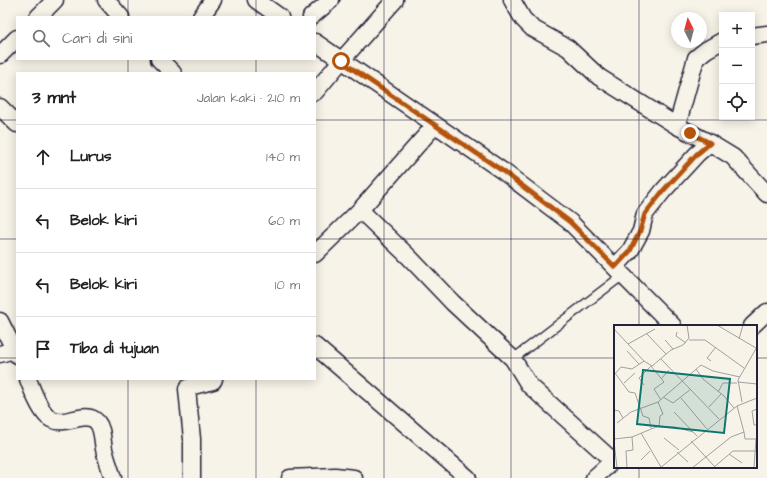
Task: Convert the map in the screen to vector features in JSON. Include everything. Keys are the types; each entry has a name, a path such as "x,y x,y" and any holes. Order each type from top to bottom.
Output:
{"street":[{"path":"39,16 55,0"},
{"path":"106,0 120,16"},
{"path":"202,16 213,0"},
{"path":"256,0 279,16"},
{"path":"312,16 331,0"},
{"path":"316,91 395,0"},
{"path":"512,0 523,19 532,28 568,48 599,77 677,126 734,157 767,194"},
{"path":"755,36 767,34"},
{"path":"0,55 16,39"},
{"path":"316,43 504,172 570,222 672,325"},
{"path":"677,126 696,58 706,50 719,44"},
{"path":"0,107 16,123"},
{"path":"316,253 360,210 435,125"},
{"path":"619,271 640,231 645,214 663,191 697,154 710,143"},
{"path":"360,210 409,257 453,303 513,359 529,385 614,460 594,478"},
{"path":"753,325 767,312"},
{"path":"0,321 12,352"},
{"path":"316,347 468,478"},
{"path":"28,380 42,410 48,418 56,421 66,421 90,417 97,422 113,478"},
{"path":"192,478 192,439 187,390 189,387 204,384 214,380"},
{"path":"290,478 335,476 354,478"}],"lane":[{"path":"513,359 619,271"}],"route":[{"path":"341,61 504,172 570,222 615,267 630,251 640,231 645,214 679,172 710,143 690,133"}]}
